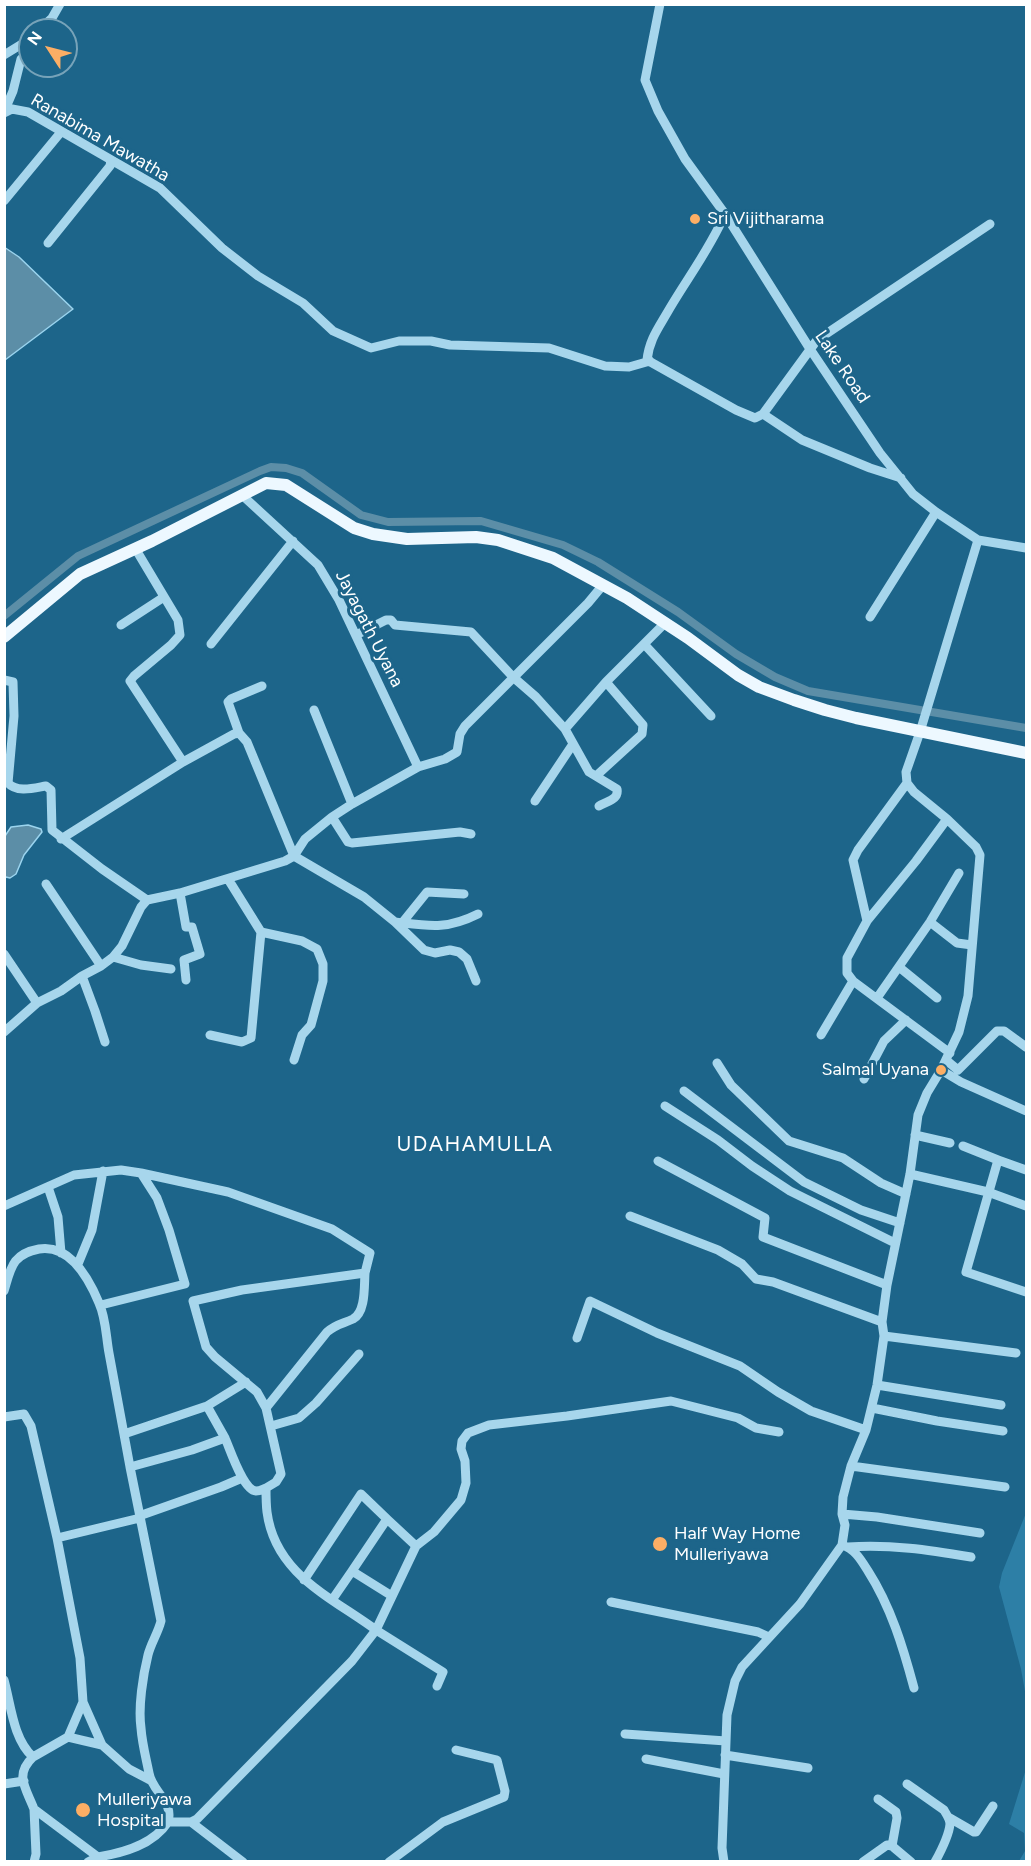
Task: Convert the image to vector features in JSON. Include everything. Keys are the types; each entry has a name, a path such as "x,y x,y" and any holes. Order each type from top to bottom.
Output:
{"main road":[{"path":"4,637 80,574 266,483 286,484 354,528 373,534 407,539 476,537 498,540 553,558 627,598 759,687 825,711 921,728 1026,753"}],"street":[{"path":"50,18 60,4"},
{"name":"Lake Road","path":"660,4 645,80 658,111 685,159 725,214 810,349 880,453 913,494 978,540"},
{"path":"4,55 18,46"},
{"path":"4,112 18,71"},
{"name":"Ranabima Mawatha","path":"4,112 12,109 21,110 160,188 222,248 258,276 303,303 333,331 371,348 399,341 431,341 450,345 549,348 605,366 629,368 650,361"},
{"path":"4,201 61,132"},
{"path":"48,243 110,166 111,160"},
{"path":"725,214 716,236 680,290 649,345 647,360 736,410 755,418 762,414 817,340 990,224"},
{"path":"762,414 802,440 901,478"},
{"name":"Jayagath Uyana","path":"243,496 318,565 339,600 418,767"},
{"path":"870,617 936,512"},
{"path":"724,1862 722,1848 725,1755 728,1715 735,1681 742,1667 800,1604 845,1546 843,1497 851,1466 866,1430 877,1385 884,1336 882,1322 887,1285 910,1174 918,1115 959,1032 968,996 980,855 976,847 947,819 914,792 907,783 906,772 978,540 1026,548"},
{"path":"211,644 293,541"},
{"path":"135,548 178,620 180,635 130,681 183,762"},
{"path":"4,1032 37,1003 61,991 113,957 122,946 141,907 147,900 180,893 285,861 294,856 305,839 352,804 418,767 445,759 457,752 460,734 465,726 588,603 603,585"},
{"path":"122,625 164,597"},
{"path":"356,635 386,620 391,620 395,625 471,632 565,729 589,772 617,789 616,797 599,806"},
{"path":"565,729 606,682 664,623"},
{"path":"644,644 711,716"},
{"path":"4,680 13,682 14,716 6,783 12,788 46,786 51,790 52,830 147,900"},
{"path":"596,776 644,730 643,725 606,682"},
{"path":"262,686 228,702 239,733 247,742 294,856 364,897 398,922 424,950 435,953 450,950 459,952 467,959 476,981"},
{"path":"314,710 352,804"},
{"path":"61,838 183,762 239,733"},
{"path":"535,801 573,744"},
{"path":"867,921 853,860 907,783"},
{"path":"332,817 348,842 352,843 460,832 471,834"},
{"path":"947,819 867,921 847,958 847,973 853,981 906,1020 948,1056 958,1070 997,1030 1004,1031 1026,1047"},
{"path":"877,998 930,922 959,873"},
{"path":"210,1035 242,1042 251,1038 261,932 228,879"},
{"path":"46,884 101,966"},
{"path":"398,922 427,892 464,894"},
{"path":"180,893 186,927 192,927 200,954 184,960 186,980"},
{"path":"398,922 447,926 478,914"},
{"path":"930,922 957,943 972,945"},
{"path":"261,932 302,941 317,949 323,964 323,981 311,1025 302,1035 294,1060"},
{"path":"4,954 37,1003"},
{"path":"113,957 141,965 171,969"},
{"path":"899,967 937,998"},
{"path":"82,976 105,1042"},
{"path":"821,1035 853,981"},
{"path":"864,1079 884,1041 906,1020"},
{"path":"717,1063 731,1085 789,1141 843,1158 881,1184 906,1194"},
{"path":"941,1070 961,1082 1026,1111"},
{"path":"684,1091 804,1182 861,1210 900,1223"},
{"path":"664,1106 718,1140 790,1191 895,1243"},
{"path":"915,1135 950,1143"},
{"path":"963,1146 1026,1170"},
{"path":"998,1160 966,1272 1026,1292"},
{"path":"658,1161 765,1218 763,1238 887,1285"},
{"path":"4,1206 74,1175 121,1170 150,1174 183,1184 228,1192 332,1229 370,1253 360,1312 355,1318 334,1325 327,1332 266,1408"},
{"path":"78,1264 92,1230 103,1171"},
{"path":"141,1173 157,1198 169,1230 206,1347 257,1392 266,1408 281,1474 276,1482 256,1491 249,1488 207,1406"},
{"path":"910,1174 988,1192 1026,1206"},
{"path":"48,1187 58,1217 61,1253"},
{"path":"630,1216 718,1250 742,1264 756,1279 773,1282 882,1322"},
{"path":"4,1291 11,1266 19,1255 44,1248 61,1253 78,1264 100,1305 160,1620 157,1634 148,1653 142,1688 140,1726 150,1780 168,1806 170,1816 163,1829 148,1841 124,1852 98,1857 88,1862"},
{"path":"192,1301 242,1290 366,1273"},
{"path":"100,1305 185,1284"},
{"path":"577,1338 590,1301 657,1333 740,1366 778,1392 812,1411 866,1430"},
{"path":"884,1336 1016,1353"},
{"path":"271,1426 299,1418 316,1403 358,1354"},
{"path":"124,1434 207,1406 246,1382"},
{"path":"877,1385 1001,1405"},
{"path":"168,1822 192,1822 197,1819 352,1661 376,1630 416,1546 434,1532 461,1500 466,1483 465,1461 461,1449 462,1441 468,1433 489,1425 671,1401 738,1418 756,1428 779,1432"},
{"path":"872,1408 1003,1431"},
{"path":"4,1416 24,1414 32,1426 80,1658 83,1702 102,1745 129,1769 150,1780"},
{"path":"130,1467 192,1450 225,1438"},
{"path":"851,1466 1005,1487"},
{"path":"57,1538 140,1517 242,1478"},
{"path":"266,1488 267,1513 283,1555 293,1569 332,1600 444,1672 437,1686"},
{"path":"304,1580 361,1494 416,1546"},
{"path":"842,1514 877,1517 980,1533"},
{"path":"332,1600 387,1519"},
{"path":"845,1546 877,1545 922,1548 971,1557"},
{"path":"845,1546 857,1554 880,1590 900,1636 914,1688"},
{"path":"352,1571 392,1596"},
{"path":"611,1602 769,1636"},
{"path":"4,1680 18,1734 25,1750 33,1757"},
{"path":"34,1862 36,1854 34,1809 21,1775 24,1766 33,1757 68,1737 83,1702"},
{"path":"625,1734 726,1741"},
{"path":"68,1737 102,1745"},
{"path":"389,1862 443,1822 504,1797 505,1791 497,1760 456,1750"},
{"path":"725,1755 808,1768"},
{"path":"646,1759 724,1774"},
{"path":"4,1784 24,1782"},
{"path":"907,1784 944,1810 948,1817 950,1824 935,1862"},
{"path":"878,1799 896,1812 892,1846"},
{"path":"948,1817 976,1832 993,1806"},
{"path":"34,1809 98,1857"},
{"path":"192,1822 243,1862"},
{"path":"863,1862 886,1845 892,1846 911,1862"}],"shaded area":[{"path":"4,247 19,257 73,309 5,360"},
{"path":"28,825 41,829 42,832 24,855 16,874 5,879 5,836 11,827"},
{"path":"1026,1513 1026,1697 1021,1669 999,1587 1002,1573"},
{"path":"1026,1769 1026,1861 1019,1861 1025,1851 1024,1833 1009,1824"}],"waterway":[{"path":"4,616 78,556 260,471 271,467 286,468 302,473 361,515 388,522 481,521 563,545 598,562 678,612 736,654 775,677 808,691 1026,728"}],"place":[{"name":"Sri Vijitharama","path":"695,219"},
{"name":"Salmal Uyana","path":"941,1070"},
{"name":"Half Way Home Mulleriyawa","path":"660,1544"},
{"name":"Mulleriyawa Hospital","path":"83,1810"}],"district":[{"name":"UDAHAMULLA","path":"475,1145"}]}
